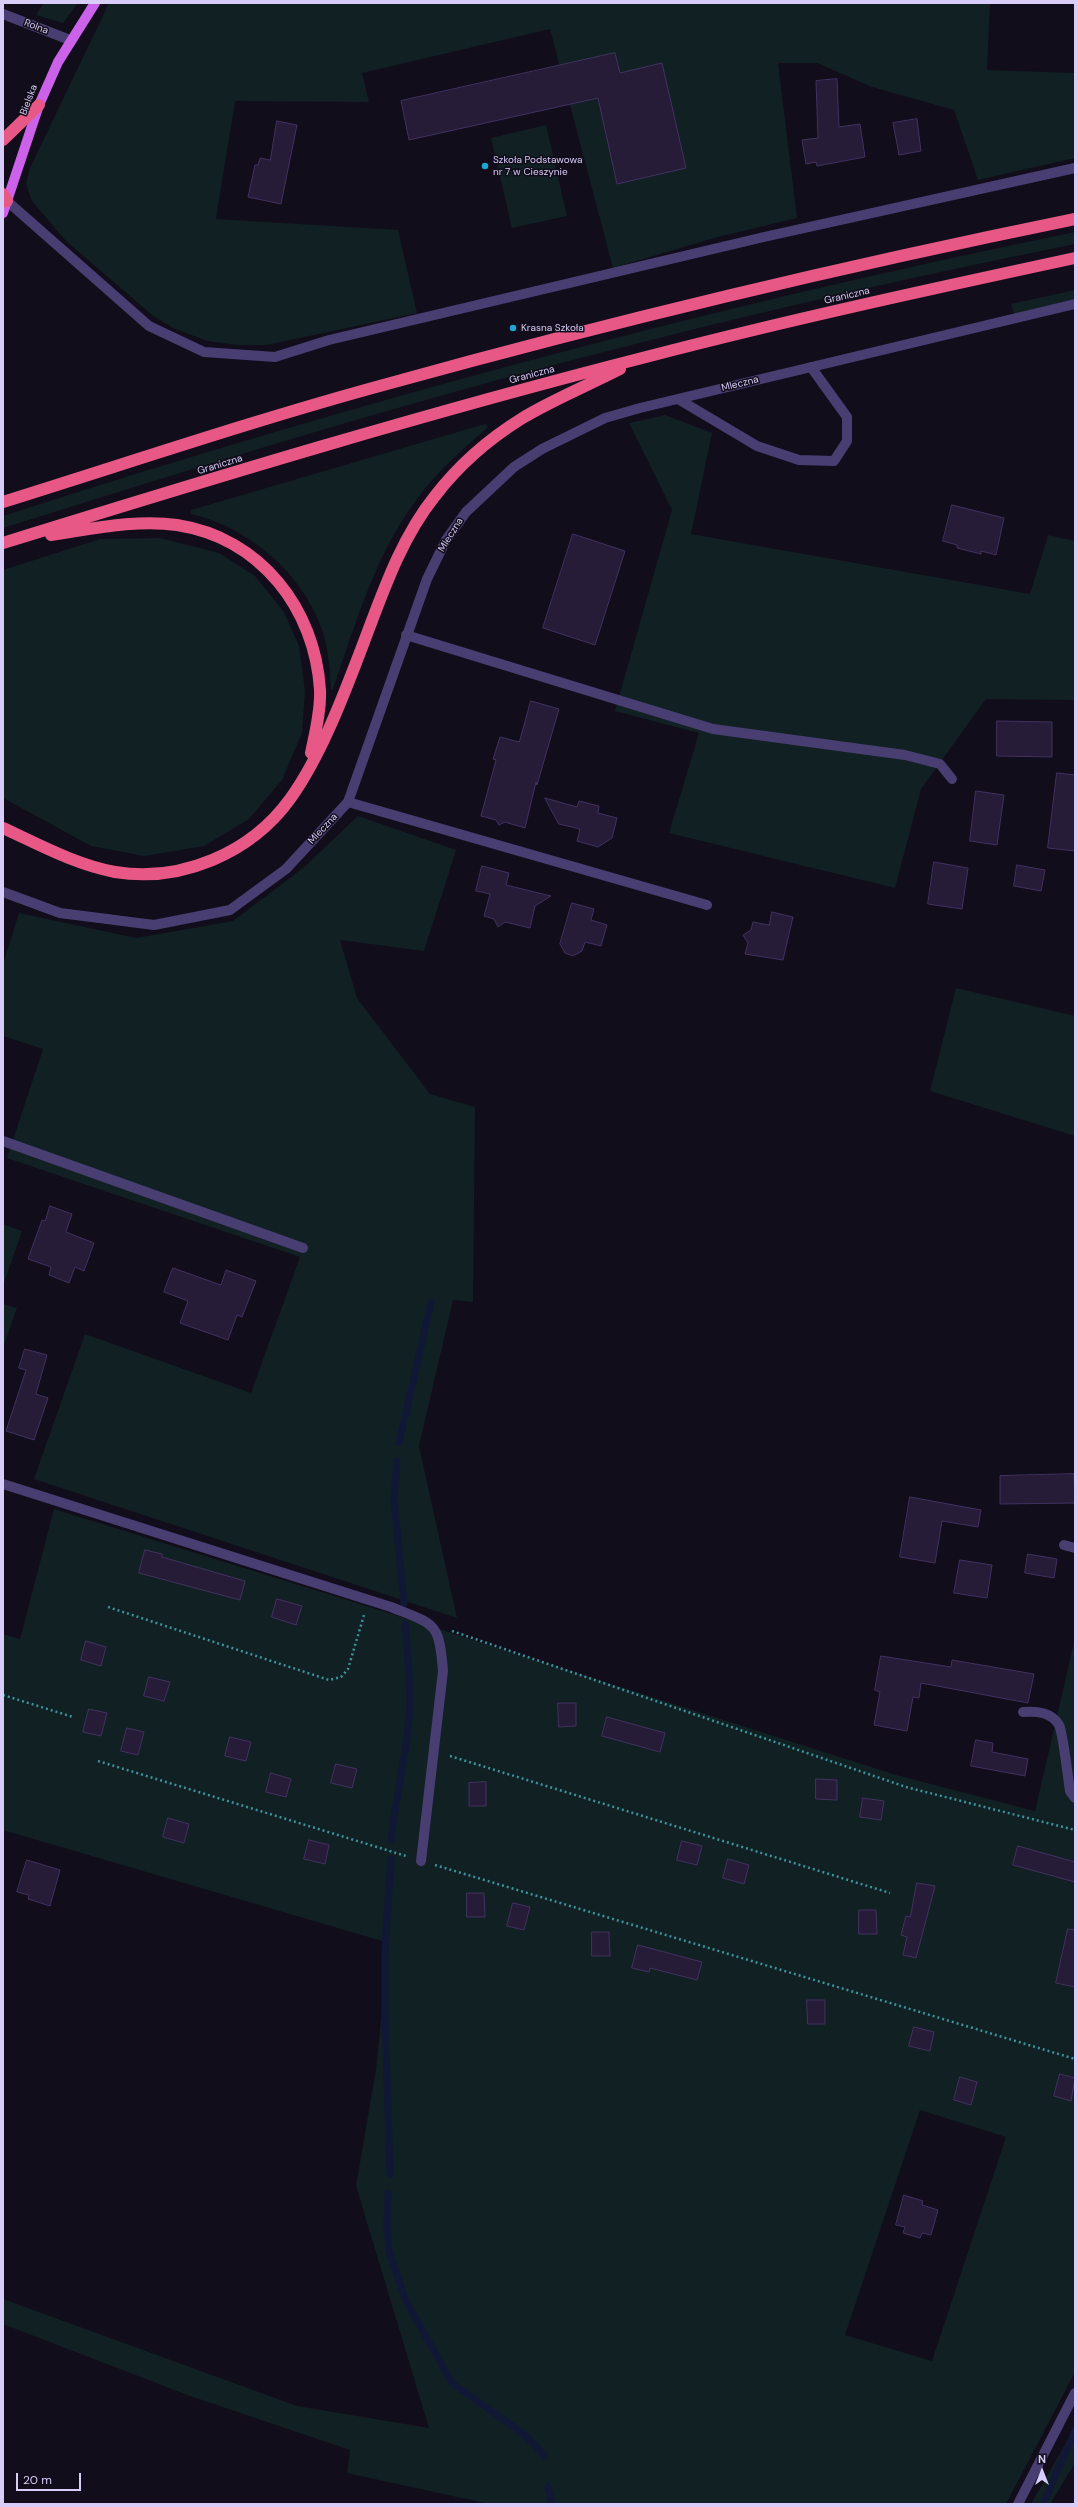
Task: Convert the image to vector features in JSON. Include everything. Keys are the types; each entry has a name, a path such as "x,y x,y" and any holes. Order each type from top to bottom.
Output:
{"highway":[{"path":"3,140 39,105"},
{"path":"3,502 309,406 568,335 870,262 1075,219"},
{"name":"Graniczna","path":"9,541 328,444 644,357 848,307 1075,258"},
{"path":"3,828 70,857 113,872 163,873 208,862 247,841 277,815 300,782 344,695 400,551 433,497 456,471 520,420 644,357"},
{"path":"9,541 121,525 151,523 178,526 223,540 243,550 263,566 279,583 304,619 318,667 320,692 317,723 311,754 300,782"}],"main road":[{"name":"Bielska","path":"3,212 4,199 39,105 70,40 95,3"}],"street":[{"name":"Rolna","path":"3,14 70,40"},
{"path":"4,199 149,326 204,352 275,357 328,340 771,236 1075,168"},
{"name":"Mleczna","path":"3,892 60,913 154,925 230,910 286,869 348,802 406,635 427,579 446,540 466,512 514,467 575,431 605,418 678,398 1075,304"},
{"path":"678,398 758,446 799,460 834,461 847,441 848,417 811,366"},
{"path":"406,635 685,721 713,728 904,755 940,764 952,779"},
{"path":"348,802 707,905"},
{"path":"3,1141 303,1248"},
{"path":"3,1484 369,1600 430,1623 440,1641 443,1671 421,1861"},
{"path":"1064,1545 1075,1548"},
{"path":"1023,1712 1037,1710 1048,1714 1059,1726 1070,1791 1075,1798"},
{"path":"1018,2504 1075,2393"}],"path":[{"path":"108,1607 329,1680 341,1677 348,1669 369,1600"},
{"path":"430,1623 906,1787 1075,1830"},
{"path":"3,1695 73,1717"},
{"path":"434,1751 890,1893"},
{"path":"98,1761 421,1861 1075,2059"}],"shaded area":[{"path":"44,3 78,3 63,23 36,15"},
{"path":"109,3 990,3 987,70 1075,73 1075,158 978,180 954,110 872,87 817,63 778,63 797,218 714,238 613,268 550,29 362,73 369,102 235,101 216,219 398,230 417,313 267,345 238,345 207,341 173,328 152,315 66,241 32,201 26,184 30,168"},
{"path":"546,125 567,216 512,228 491,138"},
{"path":"1075,232 1075,244 783,308 638,343 494,381 309,434 3,528 3,516 268,434 535,359 669,324 804,292"},
{"path":"1075,290 1075,299 1014,314 1011,304"},
{"path":"665,415 712,433 691,534 1030,594 1048,535 1075,541 1075,700 986,699 921,789 895,888 669,833 699,733 615,711 672,510 629,423"},
{"path":"485,424 488,427 468,444 430,482 400,524 377,569 367,593 333,689 331,690 330,670 324,636 316,614 290,575 255,543 235,531 213,521 191,514 191,510"},
{"path":"160,538 219,553 255,576 284,612 299,646 305,691 302,733 282,780 249,819 204,846 144,856 91,846 3,798 3,570 100,539"},
{"path":"358,816 456,850 424,951 340,940 357,998 430,1094 475,1107 473,1302 453,1300 419,1446 457,1618 34,1479 85,1334 251,1393 300,1257 7,1158 43,1049 3,1036 3,964 19,913 136,938 233,921 303,868"},
{"path":"956,988 1075,1016 1075,1136 930,1091"},
{"path":"3,1224 22,1231 3,1286"},
{"path":"3,1304 17,1308 3,1348"},
{"path":"54,1509 373,1608 896,1775 1035,1811 1075,1638 1075,2372 1006,2504 489,2504 347,2473 350,2450 190,2396 3,2324 3,2299 297,2406 429,2428 356,2186 376,2069 389,1943 3,1830 3,1634 20,1639","holes":["920,2110 1006,2137 932,2361 845,2335"]},
{"path":"1075,2427 1075,2463 1050,2504 1031,2504"}],"building":[{"path":"615,53 620,73 662,63 686,168 617,184 598,98 409,140 401,101"},
{"path":"837,79 839,127 860,124 865,157 817,166 816,162 806,164 802,140 818,138 816,81"},
{"path":"917,119 921,151 899,155 893,123"},
{"path":"277,121 297,125 281,204 248,197 255,165 258,165 260,158 270,160"},
{"path":"952,505 1004,518 996,555 981,551 981,554 957,548 957,545 943,541"},
{"path":"573,534 625,551 595,645 543,628"},
{"path":"531,701 559,709 537,785 536,782 525,828 505,822 499,825 496,820 481,816 496,760 493,759 500,737 519,742"},
{"path":"997,721 1052,722 1052,757 997,756"},
{"path":"1057,773 1075,775 1075,851 1048,848"},
{"path":"976,791 1004,795 997,845 970,841"},
{"path":"545,798 577,807 579,801 599,806 598,813 617,818 612,838 598,847 577,841 580,829 559,824"},
{"path":"934,862 968,868 962,909 928,904"},
{"path":"1017,865 1045,870 1041,891 1014,886"},
{"path":"482,866 509,873 506,885 551,896 535,906 530,928 505,922 498,927 494,919 484,916 490,894 476,891"},
{"path":"572,903 594,909 591,920 607,925 601,946 585,942 582,951 573,956 565,953 560,944"},
{"path":"772,912 793,917 783,960 745,954 748,943 743,935 751,930 753,922 769,925"},
{"path":"50,1206 72,1214 66,1232 94,1243 84,1271 75,1267 69,1283 49,1275 51,1267 28,1259 42,1220 45,1221"},
{"path":"173,1268 221,1285 226,1270 256,1281 242,1317 237,1315 228,1340 180,1323 188,1301 164,1292"},
{"path":"25,1349 47,1355 36,1394 48,1398 34,1440 6,1431 26,1370 19,1368"},
{"path":"1074,1474 1075,1503 1000,1504 1000,1476"},
{"path":"910,1497 981,1510 978,1527 942,1521 935,1563 900,1557"},
{"path":"145,1550 162,1554 162,1557 245,1581 240,1600 139,1573"},
{"path":"1028,1554 1057,1559 1054,1578 1025,1573"},
{"path":"960,1560 992,1565 987,1598 954,1593"},
{"path":"277,1599 302,1606 296,1625 272,1617"},
{"path":"86,1641 106,1647 101,1666 81,1660"},
{"path":"881,1656 951,1667 952,1660 1034,1674 1028,1703 921,1683 919,1698 913,1697 907,1731 874,1725 880,1692 875,1690"},
{"path":"149,1677 170,1682 164,1701 144,1696"},
{"path":"558,1703 576,1703 576,1726 559,1727"},
{"path":"89,1709 107,1713 101,1736 83,1732"},
{"path":"607,1717 665,1733 660,1752 602,1736"},
{"path":"127,1728 144,1732 138,1755 121,1751"},
{"path":"230,1737 251,1742 246,1761 225,1756"},
{"path":"976,1740 993,1743 992,1752 1028,1759 1025,1776 971,1766"},
{"path":"336,1764 357,1769 352,1788 331,1783"},
{"path":"271,1773 291,1779 286,1797 266,1792"},
{"path":"816,1779 837,1780 837,1800 816,1799"},
{"path":"486,1782 486,1806 469,1806 469,1783"},
{"path":"863,1798 884,1801 881,1820 860,1817"},
{"path":"168,1818 189,1824 184,1843 163,1837"},
{"path":"309,1840 329,1845 325,1864 304,1859"},
{"path":"682,1841 702,1846 697,1865 677,1860"},
{"path":"1018,1846 1075,1862 1075,1882 1013,1865"},
{"path":"728,1859 749,1865 744,1884 723,1878"},
{"path":"27,1860 60,1870 50,1906 28,1899 29,1895 17,1892"},
{"path":"917,1883 935,1886 916,1958 903,1955 907,1937 901,1935 906,1916 910,1917"},
{"path":"467,1893 484,1893 485,1917 467,1917"},
{"path":"513,1903 530,1907 524,1930 507,1926"},
{"path":"859,1910 876,1910 877,1934 859,1934"},
{"path":"1068,1929 1075,1930 1075,1987 1056,1983"},
{"path":"592,1932 609,1932 610,1956 592,1956"},
{"path":"638,1945 702,1962 697,1980 650,1968 649,1972 632,1968"},
{"path":"807,2000 825,2000 825,2024 808,2024"},
{"path":"914,2027 934,2032 930,2051 909,2046"},
{"path":"1060,2074 1075,2078 1071,2101 1054,2096"},
{"path":"960,2077 977,2082 971,2105 954,2100"},
{"path":"904,2195 923,2201 922,2205 938,2210 931,2235 922,2233 920,2238 903,2233 905,2227 896,2225"}],"waterway":[{"path":"399,1443 431,1303"},
{"path":"397,1461 394,1500 404,1603"},
{"path":"391,1840 409,1721 409,1674 405,1624"},
{"path":"390,2174 385,2012 385,1949 391,1859"},
{"path":"388,2193 387,2226 389,2251 406,2301 452,2383 525,2435 545,2456"},
{"path":"1043,2504 1075,2431"},
{"path":"548,2487 552,2504"}],"place":[{"name":"Szkoła Podstawowa nr 7 w Cieszynie","path":"485,166"},
{"name":"Krasna Szkoła","path":"513,328"}]}
